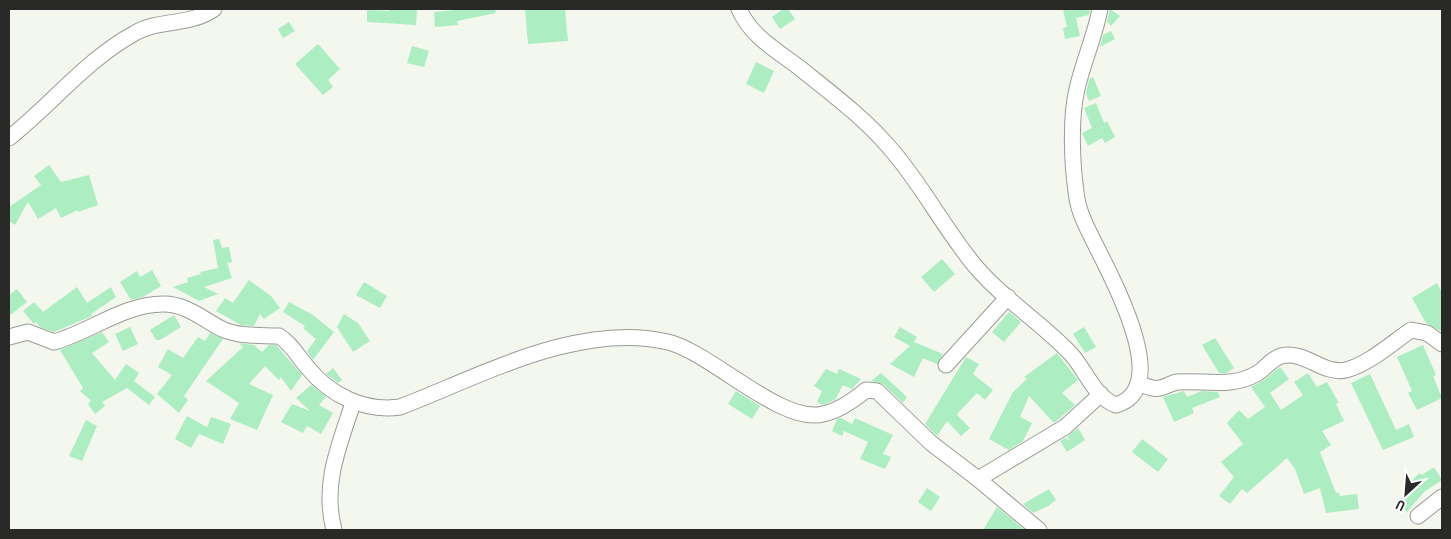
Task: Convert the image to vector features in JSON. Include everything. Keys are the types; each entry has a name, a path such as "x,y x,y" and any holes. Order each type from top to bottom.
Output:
{"street":[{"path":"9,138 99,58 128,37 145,28 195,18 214,9"},
{"path":"739,9 762,40 838,99 890,148 967,255 1008,297 1069,352 1101,394 1111,403 1120,403 1129,398 1138,383 1140,356 1128,314 1083,219 1074,176 1073,125 1076,91 1100,9"},
{"path":"946,365 1008,297"},
{"path":"9,337 28,332 54,342 131,310 155,304 172,304 197,312 222,329 238,334 279,336 318,381 353,403 390,408 400,407 561,346 614,338 654,339 682,347 771,401 812,415 822,415 839,408 866,390 877,391 931,443 1039,530"},
{"path":"1138,383 1161,388 1175,382 1232,382 1257,374 1271,361 1280,356 1288,355 1296,355 1337,371 1346,370 1364,362 1411,330 1427,333 1442,344"},
{"path":"978,479 1065,427 1101,394"},
{"path":"334,530 328,510 329,488 334,460 353,403"},
{"path":"1418,516 1442,497"}],"building":[{"path":"389,9 417,9 416,25 367,22 367,10 389,11"},
{"path":"464,9 495,9 496,13 457,21 458,25 435,27 434,12"},
{"path":"525,9 565,9 568,41 528,44"},
{"path":"783,9 788,9 795,19 780,29 772,17"},
{"path":"1063,9 1090,9 1089,15 1076,18 1080,36 1065,39 1063,28 1067,27"},
{"path":"1110,9 1120,16 1111,26 1107,22"},
{"path":"289,22 295,31 283,38 278,29"},
{"path":"1111,31 1115,39 1100,47 1103,35"},
{"path":"318,44 340,69 328,80 333,87 323,95 295,64"},
{"path":"412,46 429,51 424,67 407,63"},
{"path":"756,62 774,71 764,93 746,84"},
{"path":"1093,77 1101,96 1089,101 1086,94 1089,79"},
{"path":"1096,103 1104,123 1107,121 1115,137 1105,143 1102,138 1088,146 1082,133 1092,128 1084,108"},
{"path":"49,165 61,182 89,175 98,205 78,212 78,210 61,218 56,208 38,219 28,202 15,225 9,221 9,207 41,185 34,176"},
{"path":"219,239 222,248 229,247 232,262 227,263 232,278 204,287 218,294 199,301 173,287 188,282 187,278 201,274 200,272 218,268 213,240"},
{"path":"942,259 955,274 934,292 921,277"},
{"path":"152,270 161,286 143,297 131,300 120,282 137,271 140,277"},
{"path":"249,280 271,296 280,308 264,319 260,314 254,326 241,325 216,311 225,298 233,303"},
{"path":"364,282 387,296 380,308 356,295"},
{"path":"1437,283 1442,292 1442,329 1440,331 1426,323 1412,298"},
{"path":"77,287 87,303 111,287 116,297 91,314 92,316 54,332 40,327 36,322 34,324 23,311 34,302 43,312"},
{"path":"17,289 27,302 9,316 9,295"},
{"path":"289,302 313,315 334,332 313,360 307,351 316,339 303,328 305,326 283,312"},
{"path":"1009,312 1021,322 1004,342 992,332"},
{"path":"344,314 358,323 370,341 353,352 337,327"},
{"path":"174,315 181,327 160,340 156,340 150,330"},
{"path":"130,327 138,344 123,351 115,334"},
{"path":"900,327 917,337 914,342 943,354 937,364 923,358 914,377 890,364 910,346 894,337"},
{"path":"1084,327 1096,347 1085,353 1073,334"},
{"path":"102,332 109,342 92,353 115,380 126,364 139,373 134,381 155,397 149,405 127,388 102,402 105,406 95,414 88,404 91,401 80,391 83,388 60,350"},
{"path":"210,333 223,339 184,396 188,400 179,413 157,394 172,375 158,367 168,349 183,358 198,337 205,341"},
{"path":"1215,338 1234,368 1226,373 1219,373 1202,345"},
{"path":"239,343 254,345 262,352 269,345 276,345 302,375 291,391 281,377 279,380 265,366 249,384 273,395 257,430 230,419 239,403 206,381 243,347"},
{"path":"1423,345 1436,375 1433,376 1442,398 1417,410 1408,393 1412,391 1397,357"},
{"path":"1057,353 1078,380 1062,393 1075,405 1054,423 1029,396 1020,417 1032,423 1023,441 1009,450 989,439 1013,392 1027,379 1024,377"},
{"path":"966,357 979,364 973,374 993,390 985,400 977,393 959,412 957,415 970,428 961,436 947,421 937,436 925,424"},
{"path":"1280,367 1289,379 1270,393 1281,410 1303,395 1294,382 1308,373 1317,387 1327,382 1339,403 1336,404 1344,421 1322,431 1331,445 1320,452 1336,493 1339,493 1340,496 1357,494 1359,509 1326,513 1320,488 1304,494 1295,469 1287,458 1247,493 1242,489 1230,504 1219,496 1234,477 1221,462 1243,444 1227,423 1239,410 1248,419 1265,407 1251,387 1264,380"},
{"path":"333,368 342,380 338,383 326,374"},
{"path":"826,369 837,374 839,369 861,379 852,389 843,385 835,400 822,405 817,402 822,391 814,386"},
{"path":"881,373 907,397 903,403 883,384 871,381"},
{"path":"1370,374 1396,430 1409,424 1414,437 1383,450 1351,383"},
{"path":"311,385 326,397 319,405 333,413 321,434 307,426 303,433 281,422 292,404 310,411 296,398"},
{"path":"736,391 760,406 752,419 728,404"},
{"path":"1184,391 1187,397 1202,391 1218,392 1220,397 1192,408 1194,413 1174,422 1163,397"},
{"path":"187,416 207,427 211,417 231,424 223,444 199,434 191,448 175,439"},
{"path":"841,418 852,424 855,418 893,435 883,454 891,457 885,469 860,459 868,442 844,431 842,436 832,431 837,419"},
{"path":"86,420 97,426 82,461 69,456"},
{"path":"1078,428 1085,440 1067,452 1060,441 1065,438 1071,441 1067,437"},
{"path":"1142,439 1168,459 1158,472 1132,452"},
{"path":"1434,467 1442,480 1424,492 1407,512 1397,503 1414,482 1412,480 1420,473 1422,475"},
{"path":"927,488 940,497 931,511 918,502"},
{"path":"1049,489 1056,500 1048,506 1033,513 1023,504"},
{"path":"997,507 1025,530 983,530"}]}
